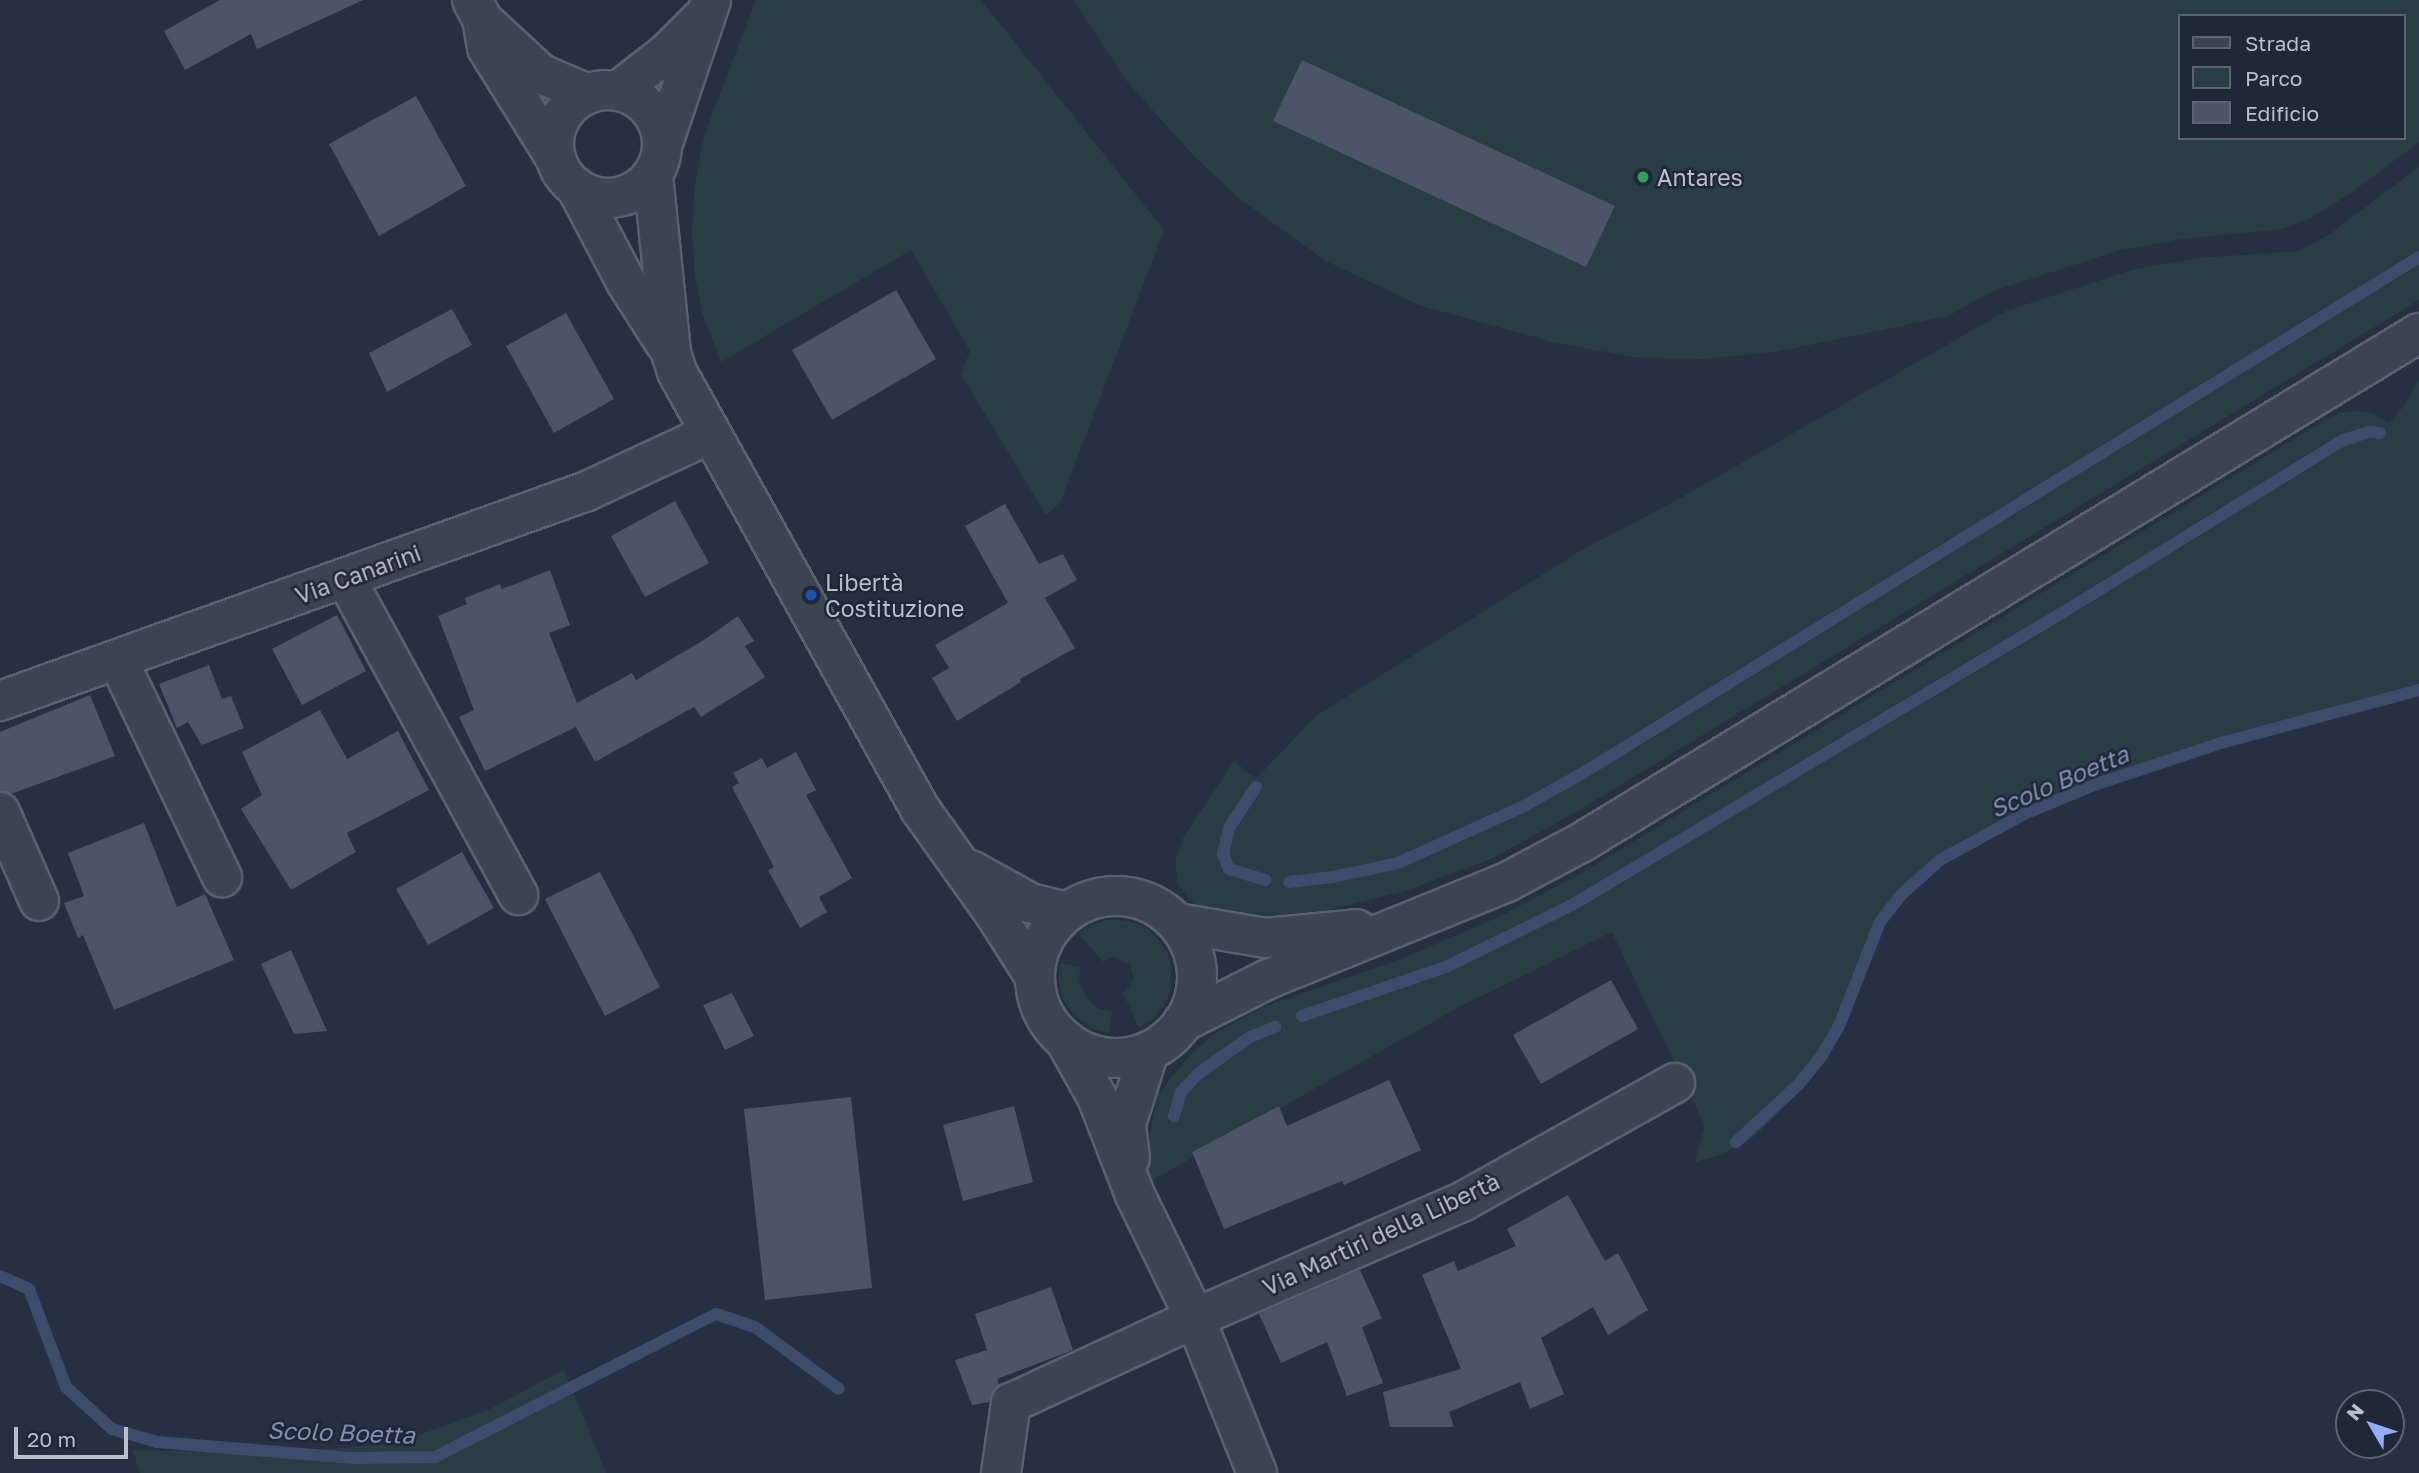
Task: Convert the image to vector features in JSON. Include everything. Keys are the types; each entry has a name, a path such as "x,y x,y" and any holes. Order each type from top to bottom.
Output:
{"street":[{"path":"707,9 658,159 643,185 617,198 589,194 566,173 555,132 559,120 567,109 603,92 667,53 707,9"},
{"path":"477,10 541,74 603,92 630,94 650,109 661,131 658,159 671,353 677,372 913,798 1035,976"},
{"path":"477,10 487,48 566,173 626,282 671,353"},
{"path":"1182,1022 1266,980 1507,882 1584,841 2419,333"},
{"name":"Via Canarini","path":"0,701 587,491 710,434"},
{"path":"346,579 518,895"},
{"path":"118,660 222,877"},
{"path":"0,812 39,901"},
{"path":"955,859 1030,903 1067,912"},
{"path":"1065,1040 1090,1054 1105,1057 1134,1056 1162,1044 1182,1022 1195,995 1197,980 1192,949 1177,923 1153,905 1124,896 1094,899 1067,912 1056,923 1040,948 1035,976 1040,1005 1046,1018 1065,1040 1097,1097 1135,1195 1195,1318 1257,1473"},
{"path":"1177,923 1266,938 1408,923"},
{"path":"1135,1195 1126,1125 1149,1051"},
{"name":"Via Martiri della Libertà","path":"1001,1473 1011,1403 1195,1318 1462,1202 1675,1083"}],"green space":[{"path":"756,0 981,0 1164,230 1060,503 1046,515 961,374 970,351 911,250 721,362 702,312 695,275 692,232 695,185 704,136"},
{"name":"Antares","path":"1073,0 2419,0 2419,142 2351,193 2309,219 2282,229 2181,239 2120,250 1993,291 1948,316 1776,352 1700,359 1633,357 1553,342 1419,305 1326,261 1240,199 1196,158 1128,83"},
{"path":"2419,167 2419,300 1576,812 1491,859 1405,891 1324,911 1256,919 1226,918 1196,906 1178,885 1175,863 1183,838 1234,761 1256,779 1316,716 1582,550 1679,499 2006,311 2132,270 2199,258 2299,251 2330,234"},
{"path":"2419,378 2419,690 2187,755 2066,800 1989,835 1930,868 1885,911 1824,1054 1790,1101 1757,1135 1723,1154 1695,1162 1705,1126 1612,932 1461,1006 1149,1182 1146,1153 1158,1094 1193,1052 1219,1031 1261,1008 1401,959 1501,916 1585,871 2317,425 2340,413 2358,411 2374,414 2389,423 2404,406"},
{"path":"1111,919 1145,927 1158,939 1168,954 1172,970 1171,988 1165,1005 1154,1018 1139,1028 1123,993 1134,980 1130,964 1114,957 1103,962 1078,933"},
{"path":"1060,963 1080,967 1079,980 1088,1000 1099,1009 1112,1012 1109,1033 1091,1028 1073,1014 1063,999 1059,981"},
{"path":"564,1370 606,1473 140,1473 133,1450 280,1454 397,1443 488,1410"}],"building":[{"path":"220,0 363,0 257,49 251,34 185,70 164,31"},
{"path":"1302,60 1615,206 1586,267 1273,121"},
{"path":"416,96 466,186 379,236 329,144"},
{"path":"896,290 936,359 832,420 792,350"},
{"path":"452,309 472,345 387,392 369,353"},
{"path":"566,313 614,399 554,433 506,346"},
{"path":"675,501 709,563 645,597 611,536"},
{"path":"1005,504 1039,564 1063,554 1077,580 1045,598 1075,648 1020,679 1021,682 957,721 932,678 949,668 935,645 1008,603 965,526"},
{"path":"550,570 570,625 549,633 577,703 632,673 636,680 704,640 738,616 754,641 745,646 765,677 701,717 694,707 595,762 576,727 485,771 459,717 474,710 438,616 467,604 465,598 500,584 502,589"},
{"path":"337,615 366,671 302,705 272,649"},
{"path":"209,665 222,699 231,696 244,728 202,745 188,722 177,728 159,684"},
{"path":"90,695 115,756 11,794 0,791 0,732"},
{"path":"320,710 347,759 398,731 429,790 347,833 356,852 291,890 241,809 262,795 242,752"},
{"path":"796,752 816,790 806,795 852,878 819,897 827,912 800,928 768,870 774,867 732,787 739,783 733,773 762,758 767,768"},
{"path":"144,823 177,907 205,894 234,960 114,1010 83,935 78,938 64,903 84,896 68,853"},
{"path":"462,852 494,908 428,945 396,889"},
{"path":"600,872 660,987 605,1016 545,899"},
{"path":"291,950 327,1031 294,1034 261,964"},
{"path":"1611,980 1638,1029 1541,1084 1513,1035"},
{"path":"732,993 754,1036 725,1050 703,1005"},
{"path":"1389,1080 1421,1150 1344,1185 1342,1181 1224,1229 1192,1152 1279,1106 1287,1126"},
{"path":"851,1097 872,1288 765,1300 744,1109"},
{"path":"1014,1106 1033,1182 963,1201 943,1125"},
{"path":"1568,1195 1605,1261 1618,1253 1648,1310 1608,1335 1593,1307 1541,1338 1564,1394 1530,1409 1520,1382 1449,1412 1454,1427 1390,1427 1383,1392 1461,1369 1422,1275 1454,1261 1458,1271 1516,1246 1507,1229"},
{"path":"1360,1270 1382,1318 1362,1327 1383,1383 1347,1396 1327,1342 1281,1363 1259,1314"},
{"path":"1051,1287 1073,1350 997,1379 999,1385 989,1402 972,1405 955,1360 987,1350 975,1314"}],"waterway":[{"path":"1289,882 1333,877 1398,863 1522,807 1583,773 2419,257"},
{"path":"1302,1016 1446,967 1572,905 2070,608 2341,441 2369,432 2380,433"},
{"name":"Scolo Boetta","path":"1736,1142 1799,1084 1821,1057 1839,1026 1880,922 1900,896 1940,860 2024,814 2094,785 2221,743 2419,690"},
{"path":"1256,787 1229,828 1223,854 1229,869 1265,880"},
{"path":"1174,1116 1181,1092 1199,1073 1250,1037 1275,1027"},
{"name":"Scolo Boetta","path":"0,1276 29,1289 66,1387 112,1429 157,1442 353,1458 435,1457 716,1314 755,1327 839,1389"}],"place":[{"name":"Antares","path":"1643,177"},
{"name":"Libertà Costituzione","path":"811,595"}]}
